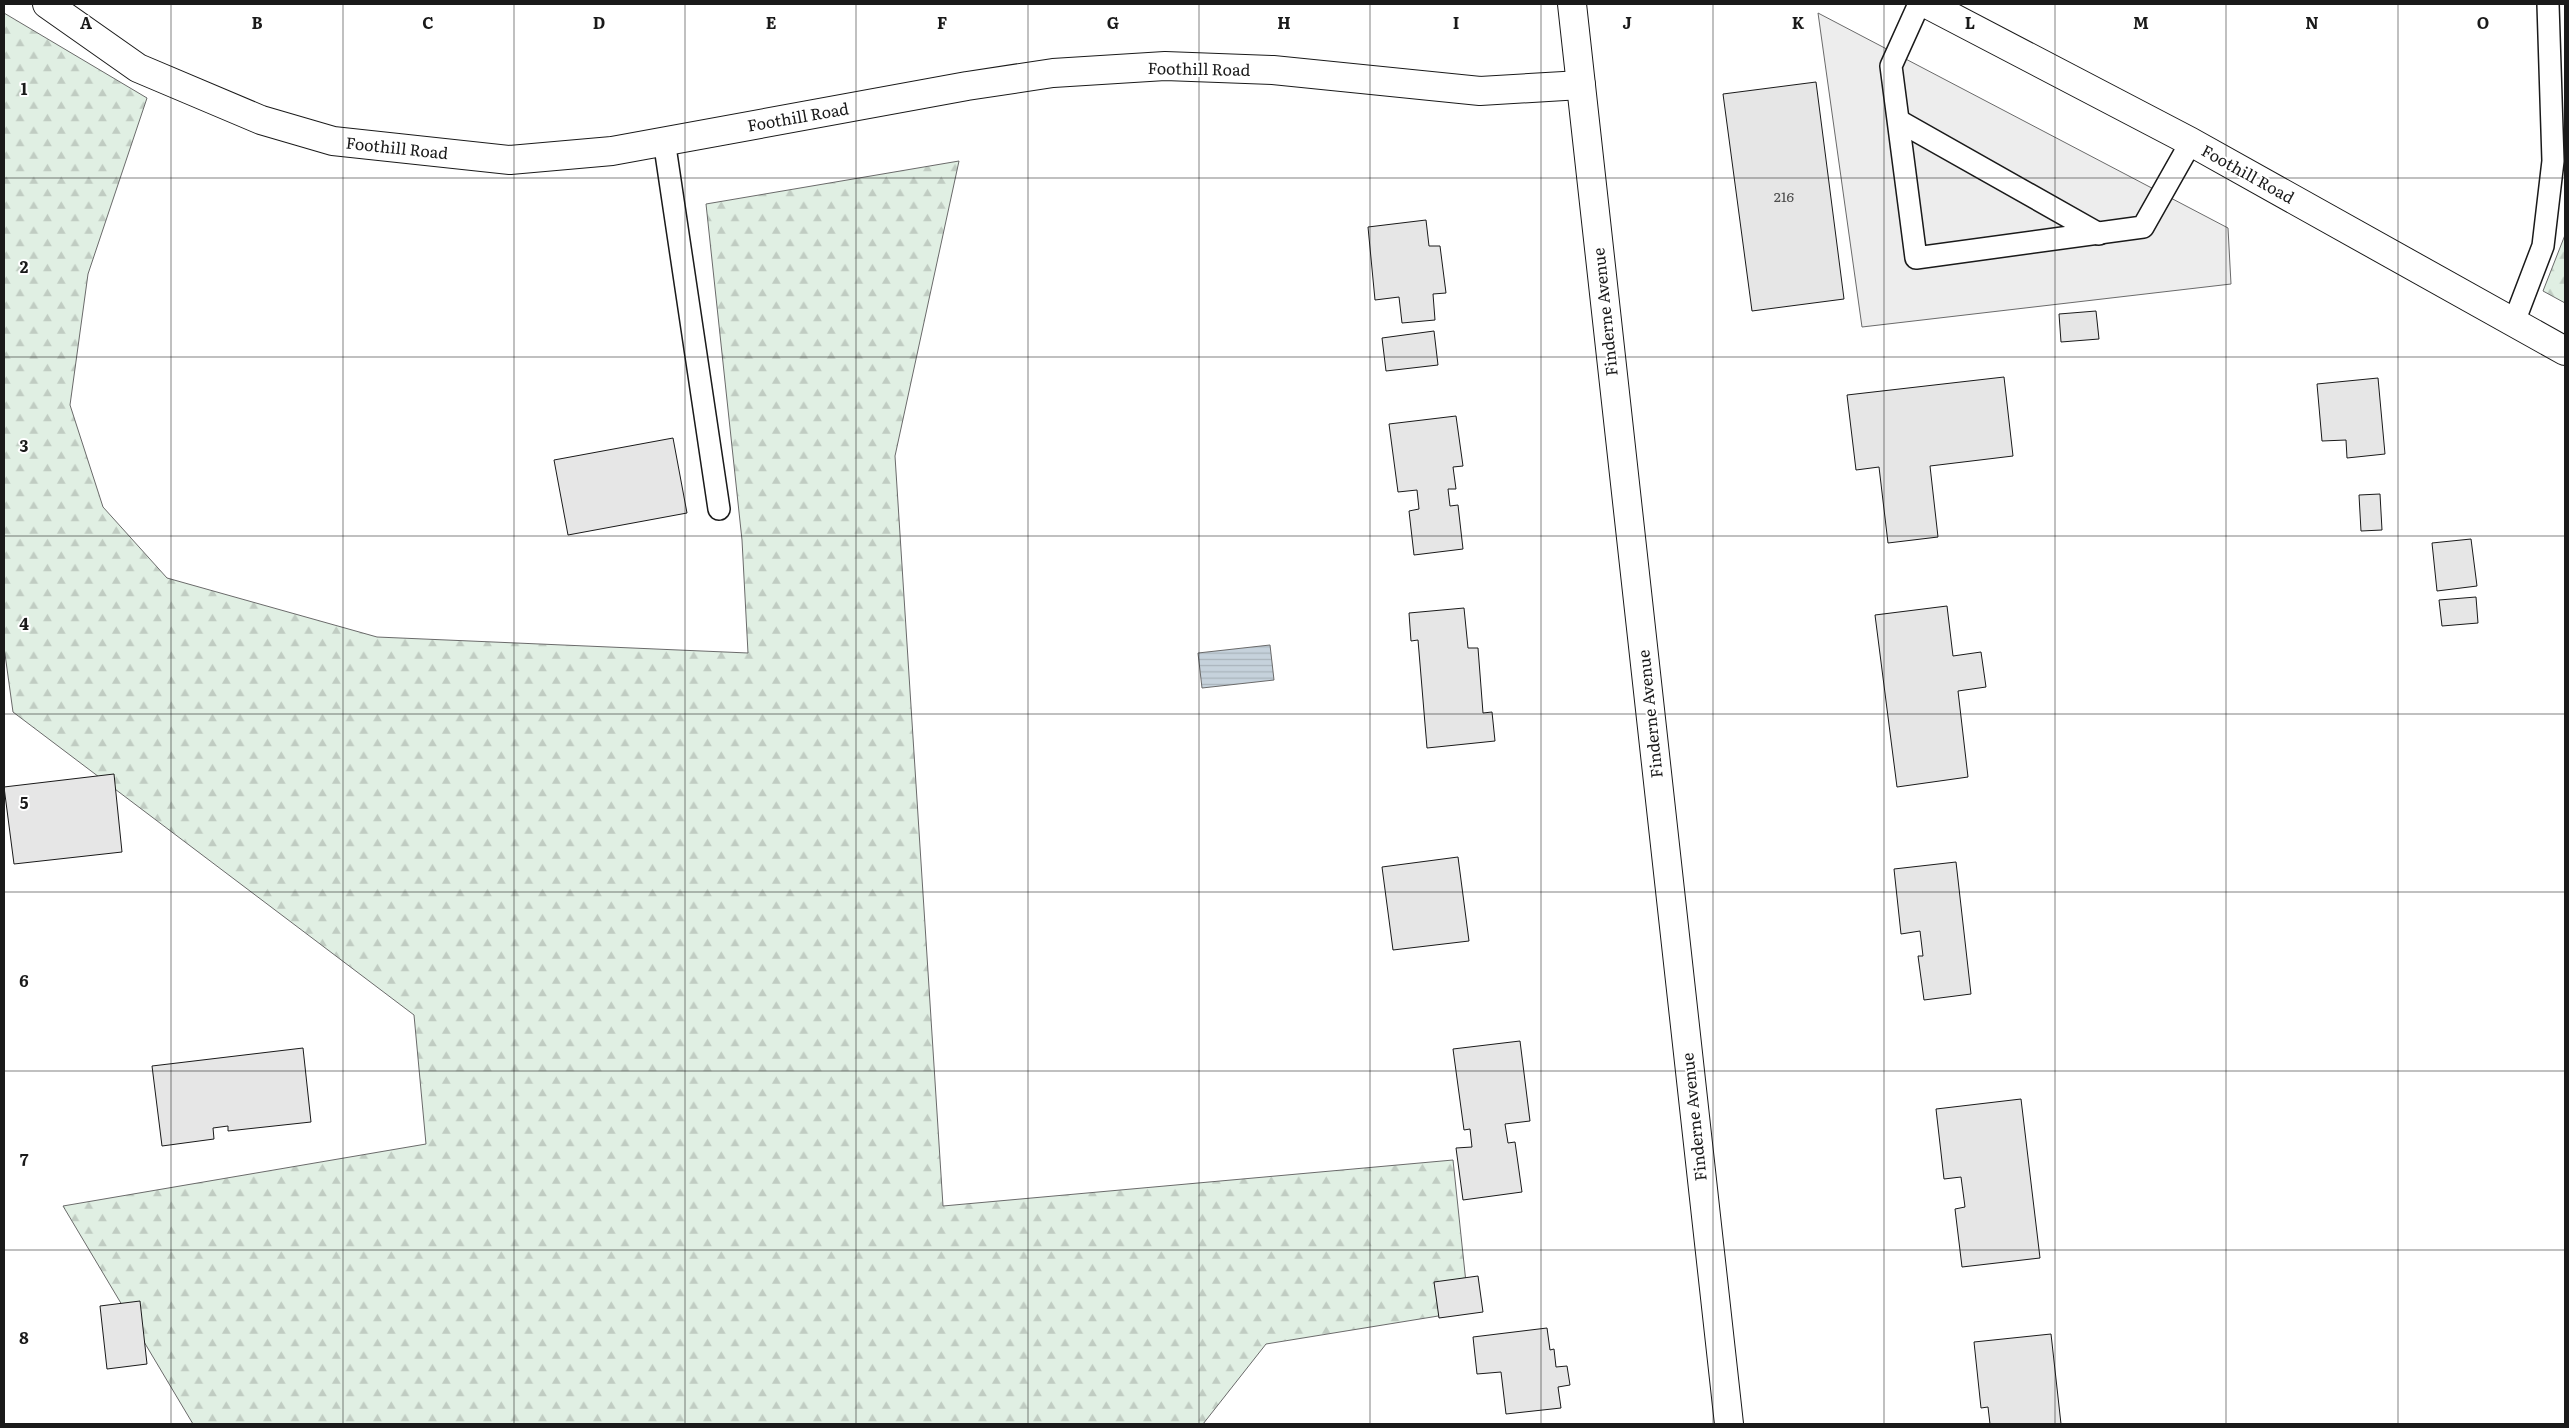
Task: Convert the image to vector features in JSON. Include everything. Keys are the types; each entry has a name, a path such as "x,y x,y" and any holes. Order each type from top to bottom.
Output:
{"street":[{"name":"Foothill Road","path":"47,4 138,68 261,120 333,141 510,160 612,151 967,86 1053,73 1165,66 1273,70 1480,91 1581,85"},
{"name":"Finderne Avenue","path":"1572,4 1729,1424"},
{"name":"Foothill Road","path":"1927,4 2191,142 2565,351"}],"lane":[{"path":"1919,4 1891,66 1916,258 2144,228 2191,142"},
{"path":"2514,322 2543,246 2553,161 2548,4"},
{"path":"1899,121 2099,234"},
{"path":"664,140 719,509"}],"green space":[{"path":"4,13 147,98 88,274 70,405 103,507 167,578 377,637 748,653 742,540 706,204 959,161 895,456 943,1206 1453,1160 1469,1311 1266,1344 1203,1424 193,1424 63,1206 426,1144 414,1015 13,712 4,647"},
{"path":"2565,235 2565,303 2543,291"}],"shaded area":[{"path":"1818,13 2228,228 2231,284 1862,327"},
{"path":"1270,645 1274,680 1202,688 1198,653"}],"building":[{"path":"1816,82 1844,299 1752,311 1723,94"},
{"path":"1426,220 1429,246 1440,246 1446,293 1433,294 1435,320 1402,323 1399,297 1375,300 1368,227"},
{"path":"2096,311 2099,339 2061,342 2059,314"},
{"path":"1434,331 1438,365 1386,371 1382,338"},
{"path":"2004,377 2013,456 1930,466 1938,537 1888,543 1879,467 1856,470 1847,395"},
{"path":"2378,378 2385,454 2347,458 2346,440 2322,441 2317,384"},
{"path":"1456,416 1463,466 1453,467 1456,489 1448,489 1450,506 1458,505 1463,549 1414,555 1409,511 1419,509 1417,490 1398,492 1389,424"},
{"path":"673,438 687,513 568,535 554,460"},
{"path":"2380,494 2382,530 2361,531 2359,495"},
{"path":"2471,539 2477,586 2437,591 2432,543"},
{"path":"2476,597 2478,623 2442,626 2439,600"},
{"path":"1947,606 1953,656 1981,652 1986,687 1958,691 1968,777 1897,787 1875,615"},
{"path":"1464,608 1468,648 1478,648 1483,713 1492,712 1495,741 1427,748 1418,640 1411,641 1409,613"},
{"path":"114,774 122,852 14,864 4,787"},
{"path":"1458,857 1469,941 1393,950 1382,867"},
{"path":"1956,862 1971,994 1924,1000 1918,956 1923,956 1920,931 1901,934 1894,869"},
{"path":"1520,1041 1530,1121 1505,1124 1508,1143 1515,1142 1522,1192 1463,1200 1456,1148 1472,1147 1470,1129 1464,1130 1453,1049"},
{"path":"303,1048 311,1122 228,1131 228,1126 213,1128 214,1139 162,1146 152,1066"},
{"path":"2021,1099 2040,1258 1962,1267 1955,1209 1965,1207 1961,1177 1944,1179 1936,1109"},
{"path":"1478,1276 1483,1312 1439,1318 1434,1282"},
{"path":"140,1301 147,1364 107,1369 100,1306"},
{"path":"1547,1328 1550,1350 1554,1349 1556,1367 1567,1366 1570,1385 1558,1387 1561,1408 1506,1414 1501,1372 1477,1374 1473,1337"},
{"path":"2051,1334 2061,1424 1990,1424 1988,1407 1981,1408 1974,1342"}]}
